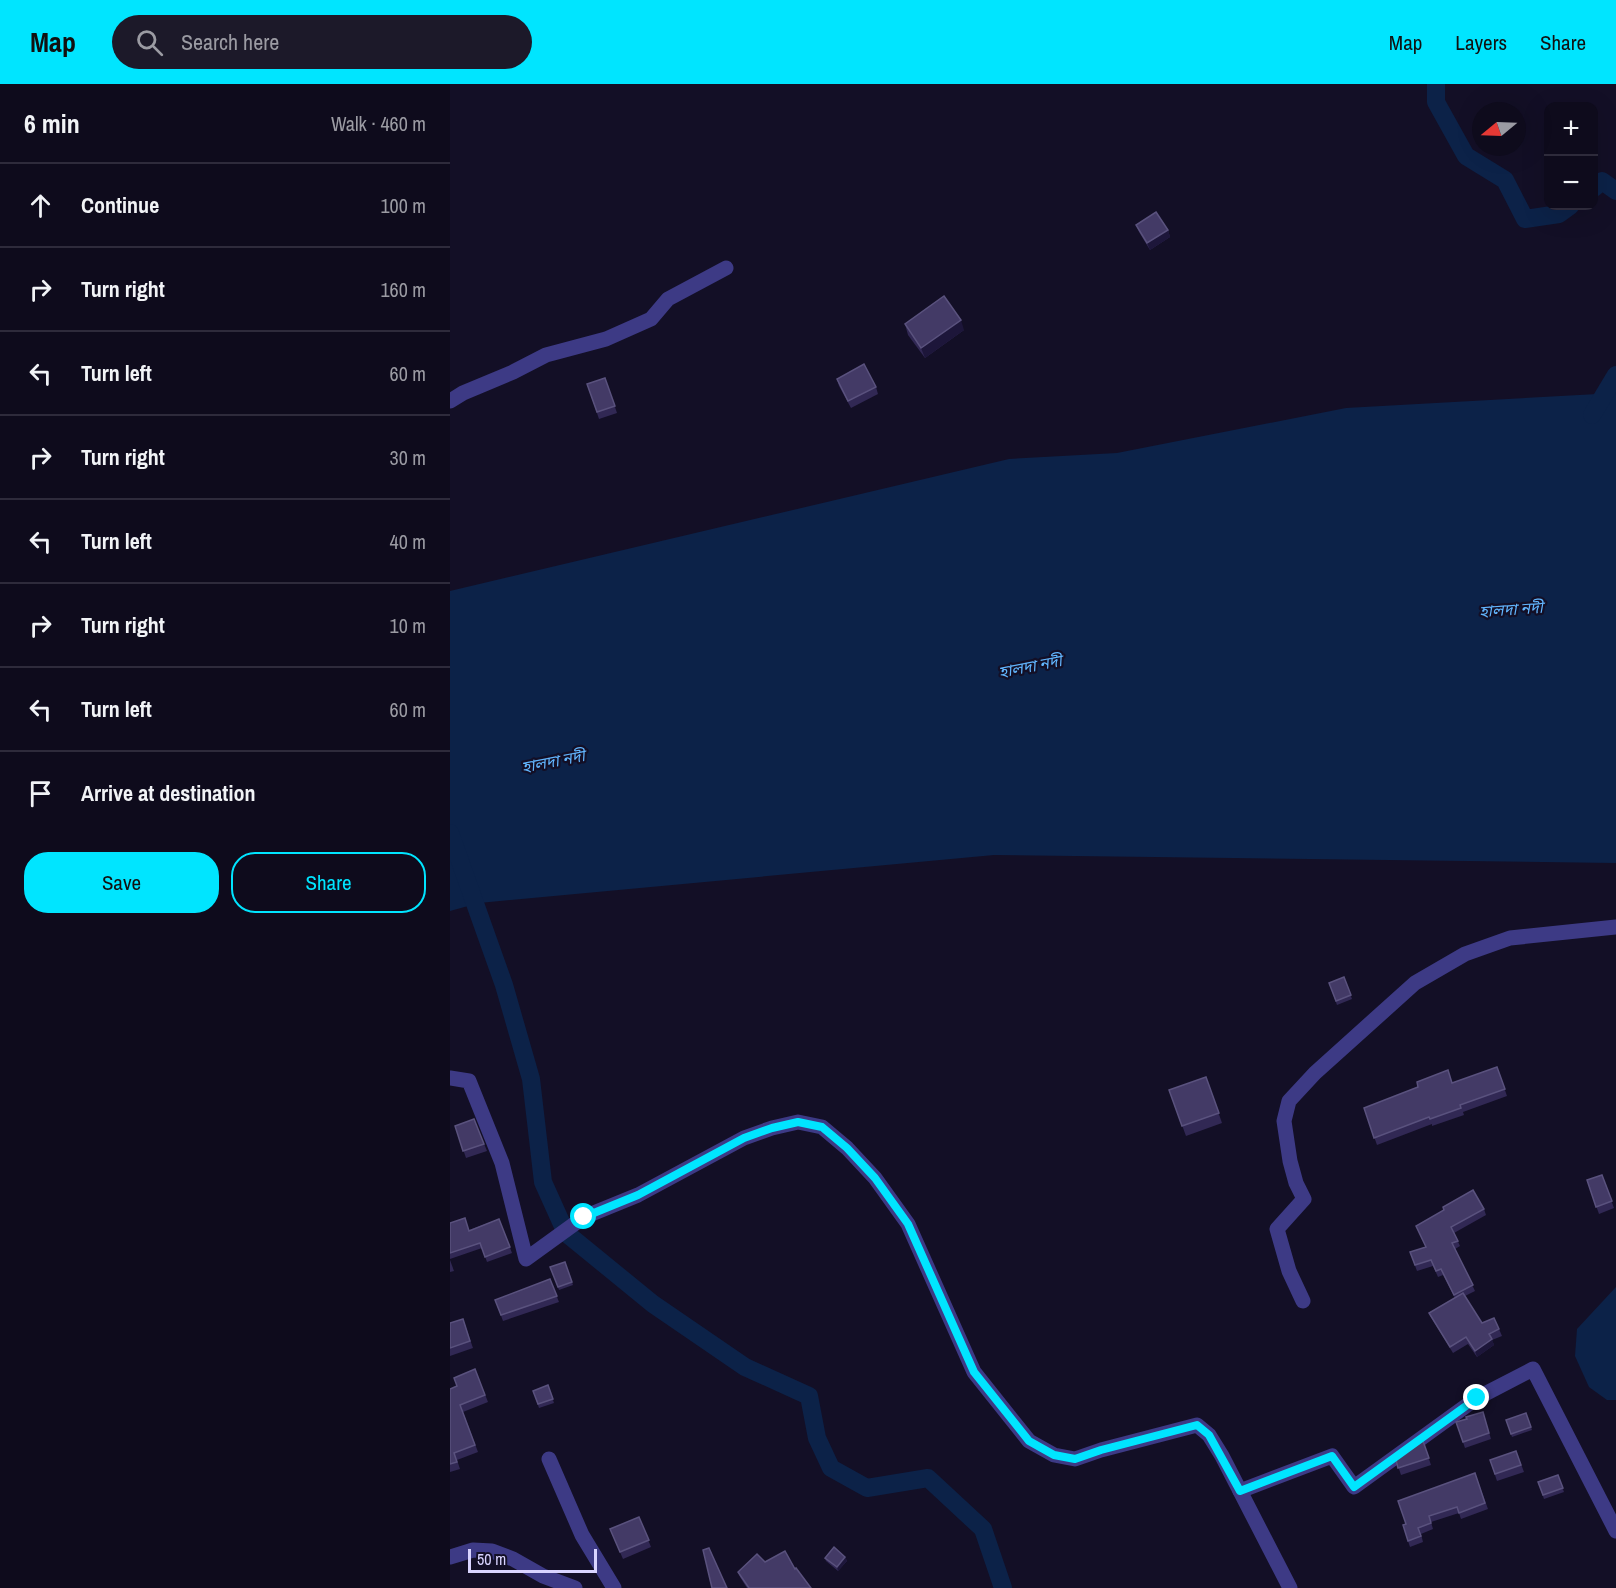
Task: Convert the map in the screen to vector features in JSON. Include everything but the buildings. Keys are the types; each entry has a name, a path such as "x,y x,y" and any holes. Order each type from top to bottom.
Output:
{"street":[{"path":"450,401 546,355 606,339 651,319 668,299 726,268"},
{"path":"1303,1301 1289,1271 1277,1229 1304,1199 1296,1183 1290,1161 1284,1121 1289,1101 1315,1073 1415,983 1465,954 1510,938 1616,927"},
{"path":"450,1078 469,1081 502,1163 526,1259 584,1217 638,1195 744,1138 798,1122 822,1127 847,1148 875,1178 908,1224 974,1372 1029,1441 1054,1455 1075,1459 1197,1425 1209,1435 1290,1588"},
{"path":"1240,1491 1332,1456 1354,1487 1477,1398 1533,1369 1616,1531"},
{"path":"549,1459 582,1535 614,1588"},
{"path":"450,1557 473,1550 492,1551 513,1559 543,1576 575,1588"}],"water":[{"name":"হালদা নদী","path":"1616,393 1616,863 994,855 479,903 450,911 450,591 1009,459 1117,453 1346,408"},
{"path":"1616,1287 1616,1400 1607,1400 1589,1387 1575,1356 1577,1329"}],"waterway":[{"path":"1436,84 1436,102 1466,156 1505,180 1525,219 1559,214 1564,210"},
{"path":"1598,184 1602,181 1616,191"},
{"path":"1592,415 1616,375"},
{"path":"450,833 504,985 531,1079 543,1182 566,1233 653,1304 745,1367 809,1396 817,1438 831,1468 867,1488 928,1478 983,1529 1003,1588"}],"route":[{"path":"584,1217 638,1195 744,1138 798,1122 822,1127 847,1148 875,1178 908,1224 974,1372 1029,1441 1054,1455 1075,1459 1197,1425 1209,1435 1240,1491 1332,1456 1354,1487 1477,1398"}]}
